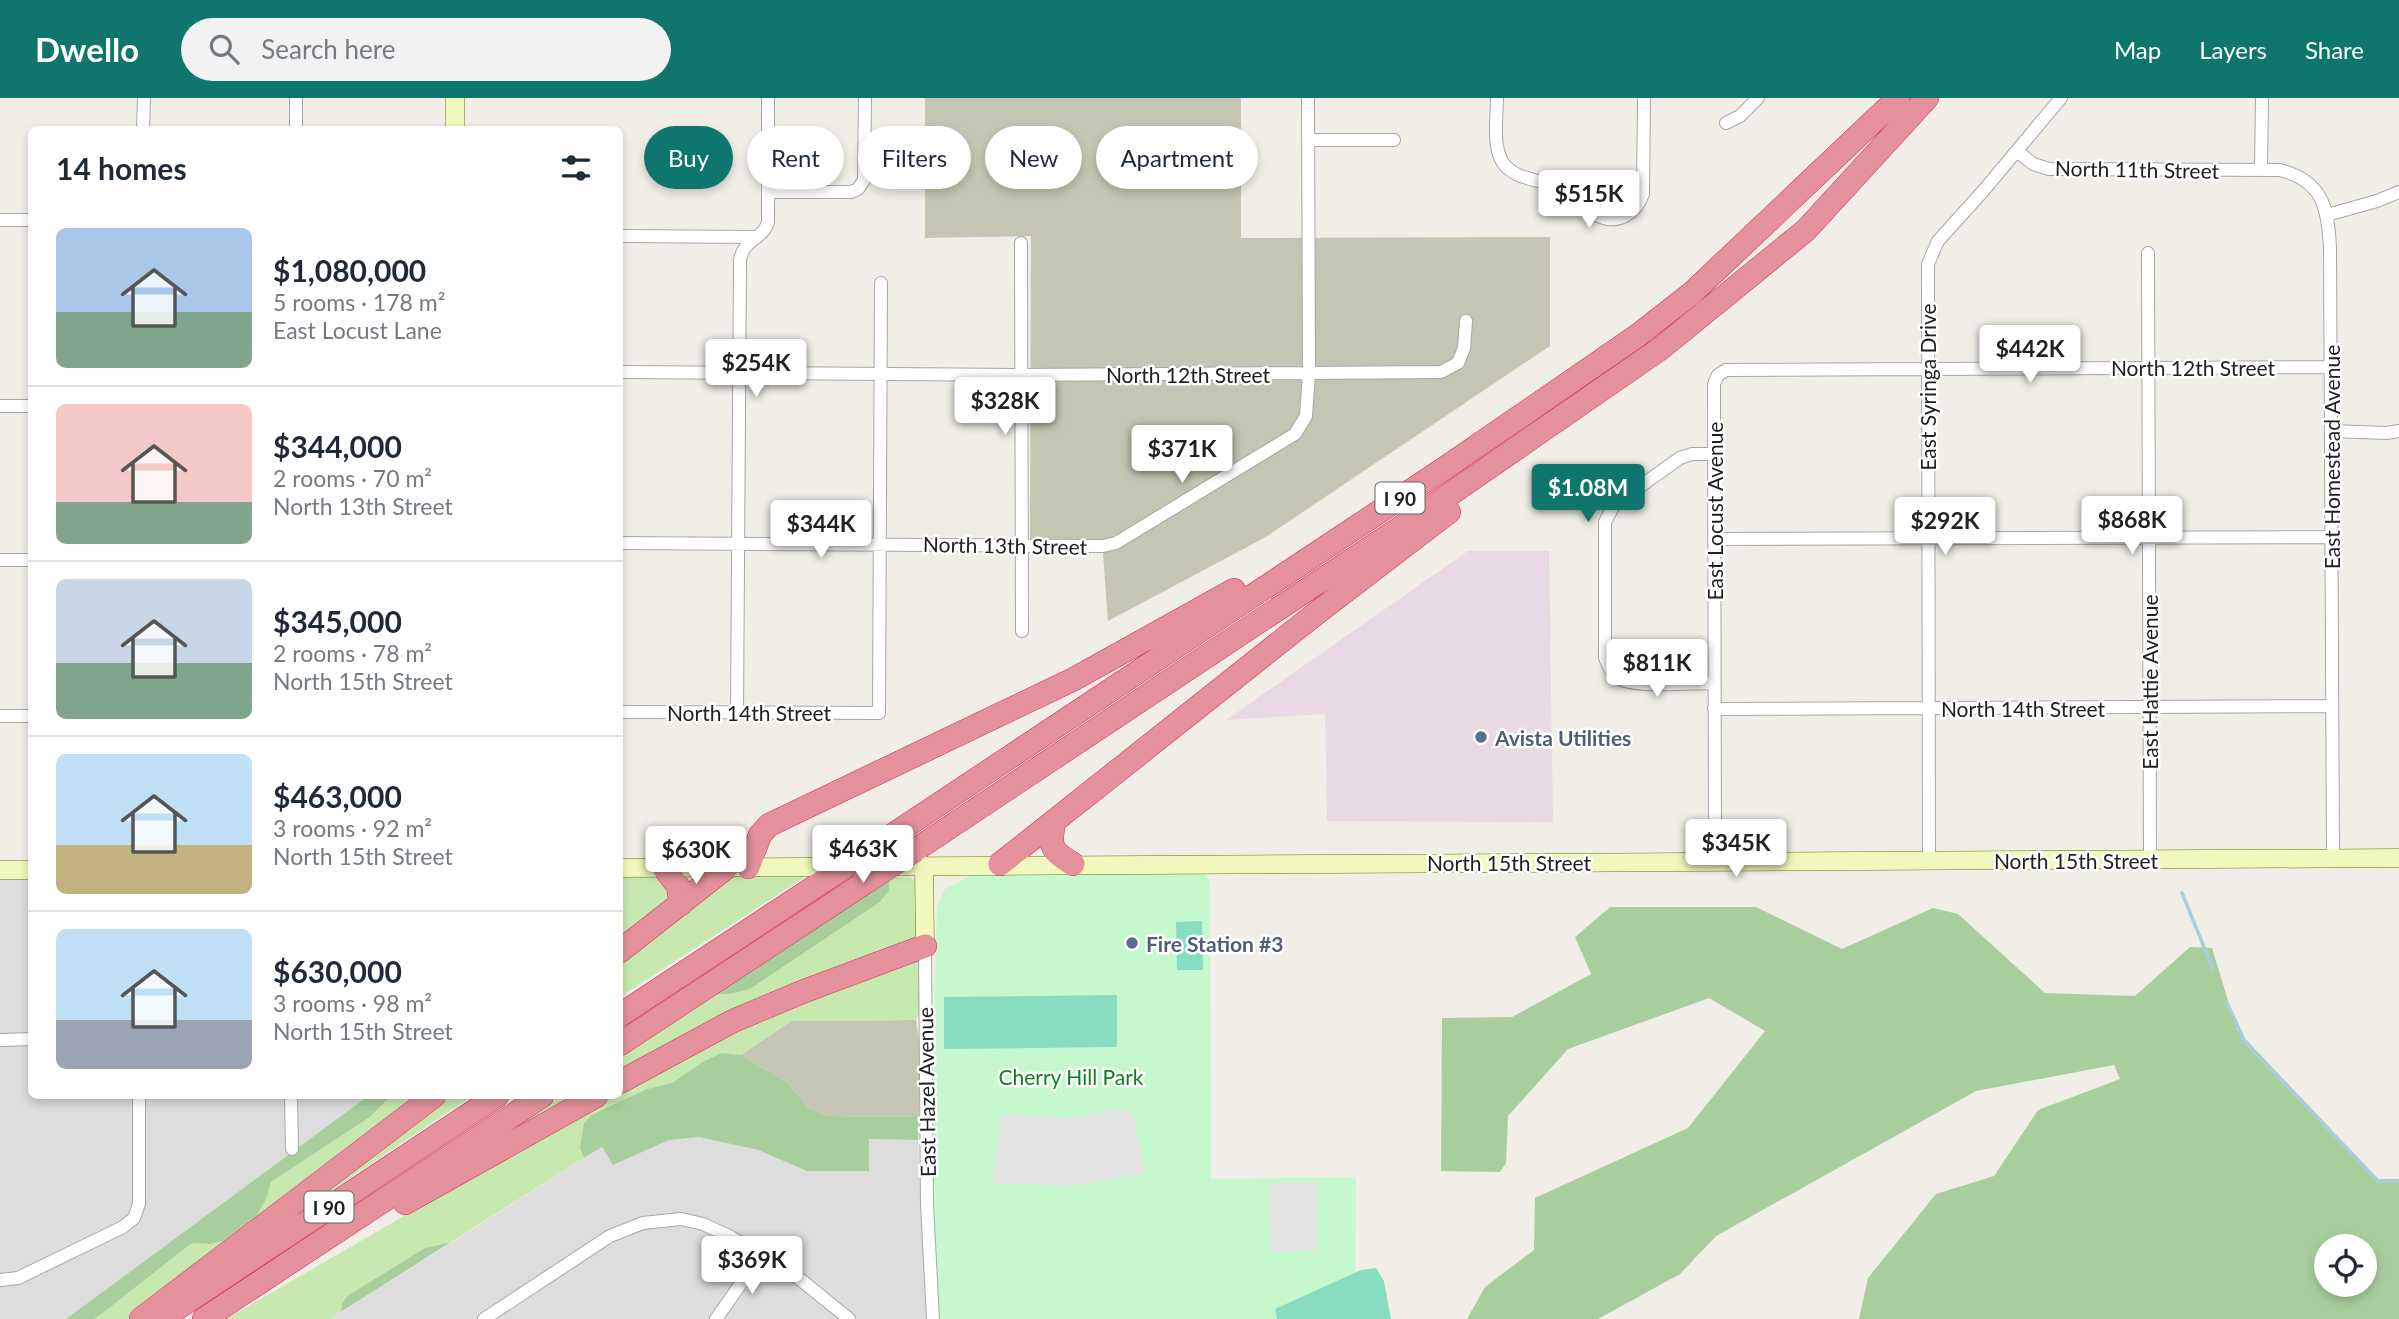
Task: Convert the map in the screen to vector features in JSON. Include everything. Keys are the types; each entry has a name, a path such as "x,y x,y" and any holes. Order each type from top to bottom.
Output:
{"highway":[{"name":"I 90","path":"623,1013 1355,527 1637,336 1692,293 1898,98"},
{"name":"I 90","path":"623,1042 866,882 920,857 1594,396 1700,317 1806,230 1927,98"},
{"name":"I 90","path":"1000,864 1302,625 1484,486 1594,396"},
{"path":"623,949 681,904 737,867 769,825 1074,679 1272,569 1355,527"},
{"path":"1054,823 1051,838 1053,849 1073,864"},
{"path":"664,868 678,886 681,904"},
{"path":"623,1080 733,1021 925,946"},
{"name":"I 90","path":"141,1319 430,1099"},
{"name":"I 90","path":"161,1319 492,1099"},
{"name":"I 90","path":"204,1319 537,1099"},
{"path":"243,1292 361,1229 591,1099"}],"main road":[{"path":"455,98 455,126"},
{"name":"North 15th Street","path":"623,868 737,867 920,857 1000,864 1164,866 1715,860 2399,858"},
{"name":"East Hazel Avenue","path":"920,857 925,946"},
{"path":"0,870 28,870"}],"street":[{"path":"143,126 144,98"},
{"path":"296,98 296,126"},
{"path":"737,712 740,260 744,246 766,229 768,98"},
{"path":"768,192 850,192 858,189 864,180 865,98"},
{"name":"North 13th Street","path":"623,542 1102,546 1116,543 1253,462 1295,434 1306,416 1308,98"},
{"path":"1497,98 1498,151 1510,170 1559,188 1576,198 1593,214 1607,219 1630,214 1640,204 1643,194 1644,98"},
{"path":"1726,123 1741,116 1758,98"},
{"path":"2017,151 2061,98"},
{"path":"2261,169 2262,98"},
{"path":"1308,141 1394,140"},
{"name":"North 11th Street","path":"2017,151 2033,164 2049,169 2261,169"},
{"name":"East Syringa Drive","path":"1929,860 1927,269 1931,251 1946,230 2017,151"},
{"name":"East Homestead Avenue","path":"2261,169 2280,170 2299,176 2316,190 2327,215 2330,248 2333,858"},
{"path":"2327,215 2399,192"},
{"path":"0,220 28,220"},
{"path":"623,236 755,237"},
{"path":"1021,243 1021,631"},
{"name":"East Hattie Avenue","path":"2148,253 2150,859"},
{"path":"880,544 881,283"},
{"name":"North 12th Street","path":"623,372 1022,375 1441,372 1458,363 1464,348 1466,321"},
{"name":"North 12th Street","path":"1720,373 1726,370 1927,368 2330,367"},
{"name":"East Locust Avenue","path":"1715,860 1714,384 1720,373"},
{"path":"0,407 28,406"},
{"path":"2331,431 2399,431"},
{"path":"1714,454 1692,454 1680,458 1622,498 1607,515 1605,522 1605,657 1615,675 1633,683 1714,683"},
{"path":"1714,539 2331,537"},
{"name":"North 14th Street","path":"623,712 879,713 880,544"},
{"path":"0,560 28,560"},
{"name":"North 14th Street","path":"1714,709 2332,706"},
{"path":"0,716 28,716"},
{"name":"East Hazel Avenue","path":"925,946 927,1204 933,1319"},
{"path":"0,1040 28,1039"},
{"path":"0,1280 18,1279 123,1227 134,1218 139,1204 139,1099"},
{"path":"291,1099 292,1149"},
{"path":"484,1319 593,1246 629,1227 667,1219 692,1220 731,1237 801,1280 849,1319"},
{"path":"716,1319 761,1255"}],"shaded area":[{"path":"925,98 1241,98 1241,126 1096,126 1096,189 1241,189 1241,238 1550,237 1550,346 1264,538 1108,621 1103,553 1030,552 1031,236 925,238 925,189 971,189 971,126 925,126"},
{"path":"1468,551 1549,551 1553,822 1327,821 1325,714 1226,720"},
{"path":"623,875 625,875 624,913"},
{"path":"0,877 28,877 28,1099 364,1099 66,1319 0,1319"},
{"path":"916,1020 919,1040 919,1117 830,1116 808,1108 788,1083 741,1055 791,1021"},
{"path":"1121,1109 1133,1113 1145,1173 1072,1186 992,1183 1001,1114 1066,1118"},
{"path":"699,1137 758,1150 807,1171 869,1170 869,1139 918,1140 928,1319 331,1319 602,1147 613,1165 669,1140"},
{"path":"1317,1182 1318,1250 1270,1252 1268,1183"}],"green space":[{"name":"Cherry Hill Park","path":"978,872 1203,873 1210,880 1211,1179 1356,1177 1355,1319 938,1319 934,1112 937,905 945,889"},
{"path":"625,875 652,876 666,880 674,894 623,941"},
{"path":"728,876 805,877 623,995 623,958"},
{"path":"890,877 911,878 916,882 918,935 902,947 623,1073 623,1055 716,994 731,994 750,989 880,902 889,891"},
{"path":"890,877 889,891 880,902 750,989 731,994 716,994"},
{"path":"1610,907 1756,907 1842,949 1933,908 1958,914 2045,993 2135,996 2190,947 2212,948 2237,1030 2378,1179 2399,1179 2399,1319 1859,1319 1868,1278 1936,1194 1994,1176 2038,1110 2120,1079 2114,1065 1976,1091 1716,1236 1680,1274 1598,1319 1467,1319 1485,1287 1534,1250 1535,1198 1688,1128 1765,1031 1709,998 1568,1049 1508,1116 1506,1163 1500,1172 1441,1171 1442,1018 1512,1017 1591,974 1575,937"},
{"path":"1202,921 1203,970 1177,970 1176,922"},
{"path":"920,958 920,1009 916,1020 791,1021 741,1055 721,1054 701,1063 672,1083 647,1089 580,1148 584,1158 451,1242 425,1248 347,1296 341,1312 331,1319 226,1319 606,1099 623,1099 623,1089 787,1005"},
{"path":"1117,995 1117,1047 944,1049 944,997"},
{"path":"721,1053 741,1055 788,1083 808,1108 830,1116 919,1117 918,1140 869,1139 869,1171 807,1171 758,1150 699,1137 669,1140 613,1165 602,1147 584,1158 580,1148 584,1123 592,1115 647,1089 672,1083"},
{"path":"364,1099 388,1099 370,1117 271,1182 257,1215 223,1241 210,1244 192,1243 95,1319 66,1319"},
{"path":"388,1099 420,1099 128,1319 95,1319 192,1243 210,1244 266,1199 271,1182 370,1117"},
{"path":"440,1099 468,1099 292,1217"},
{"path":"556,1099 577,1099 481,1148"},
{"path":"451,1242 341,1312 347,1296 425,1248"},
{"path":"1376,1268 1384,1281 1391,1319 1277,1319 1275,1309 1361,1270"}],"waterway":[{"path":"2182,893 2213,969"},
{"path":"2227,1003 2245,1042 2378,1181 2399,1181"}],"place":[{"name":"Avista Utilities","path":"1481,737"},
{"name":"Fire Station #3","path":"1132,943"}]}
